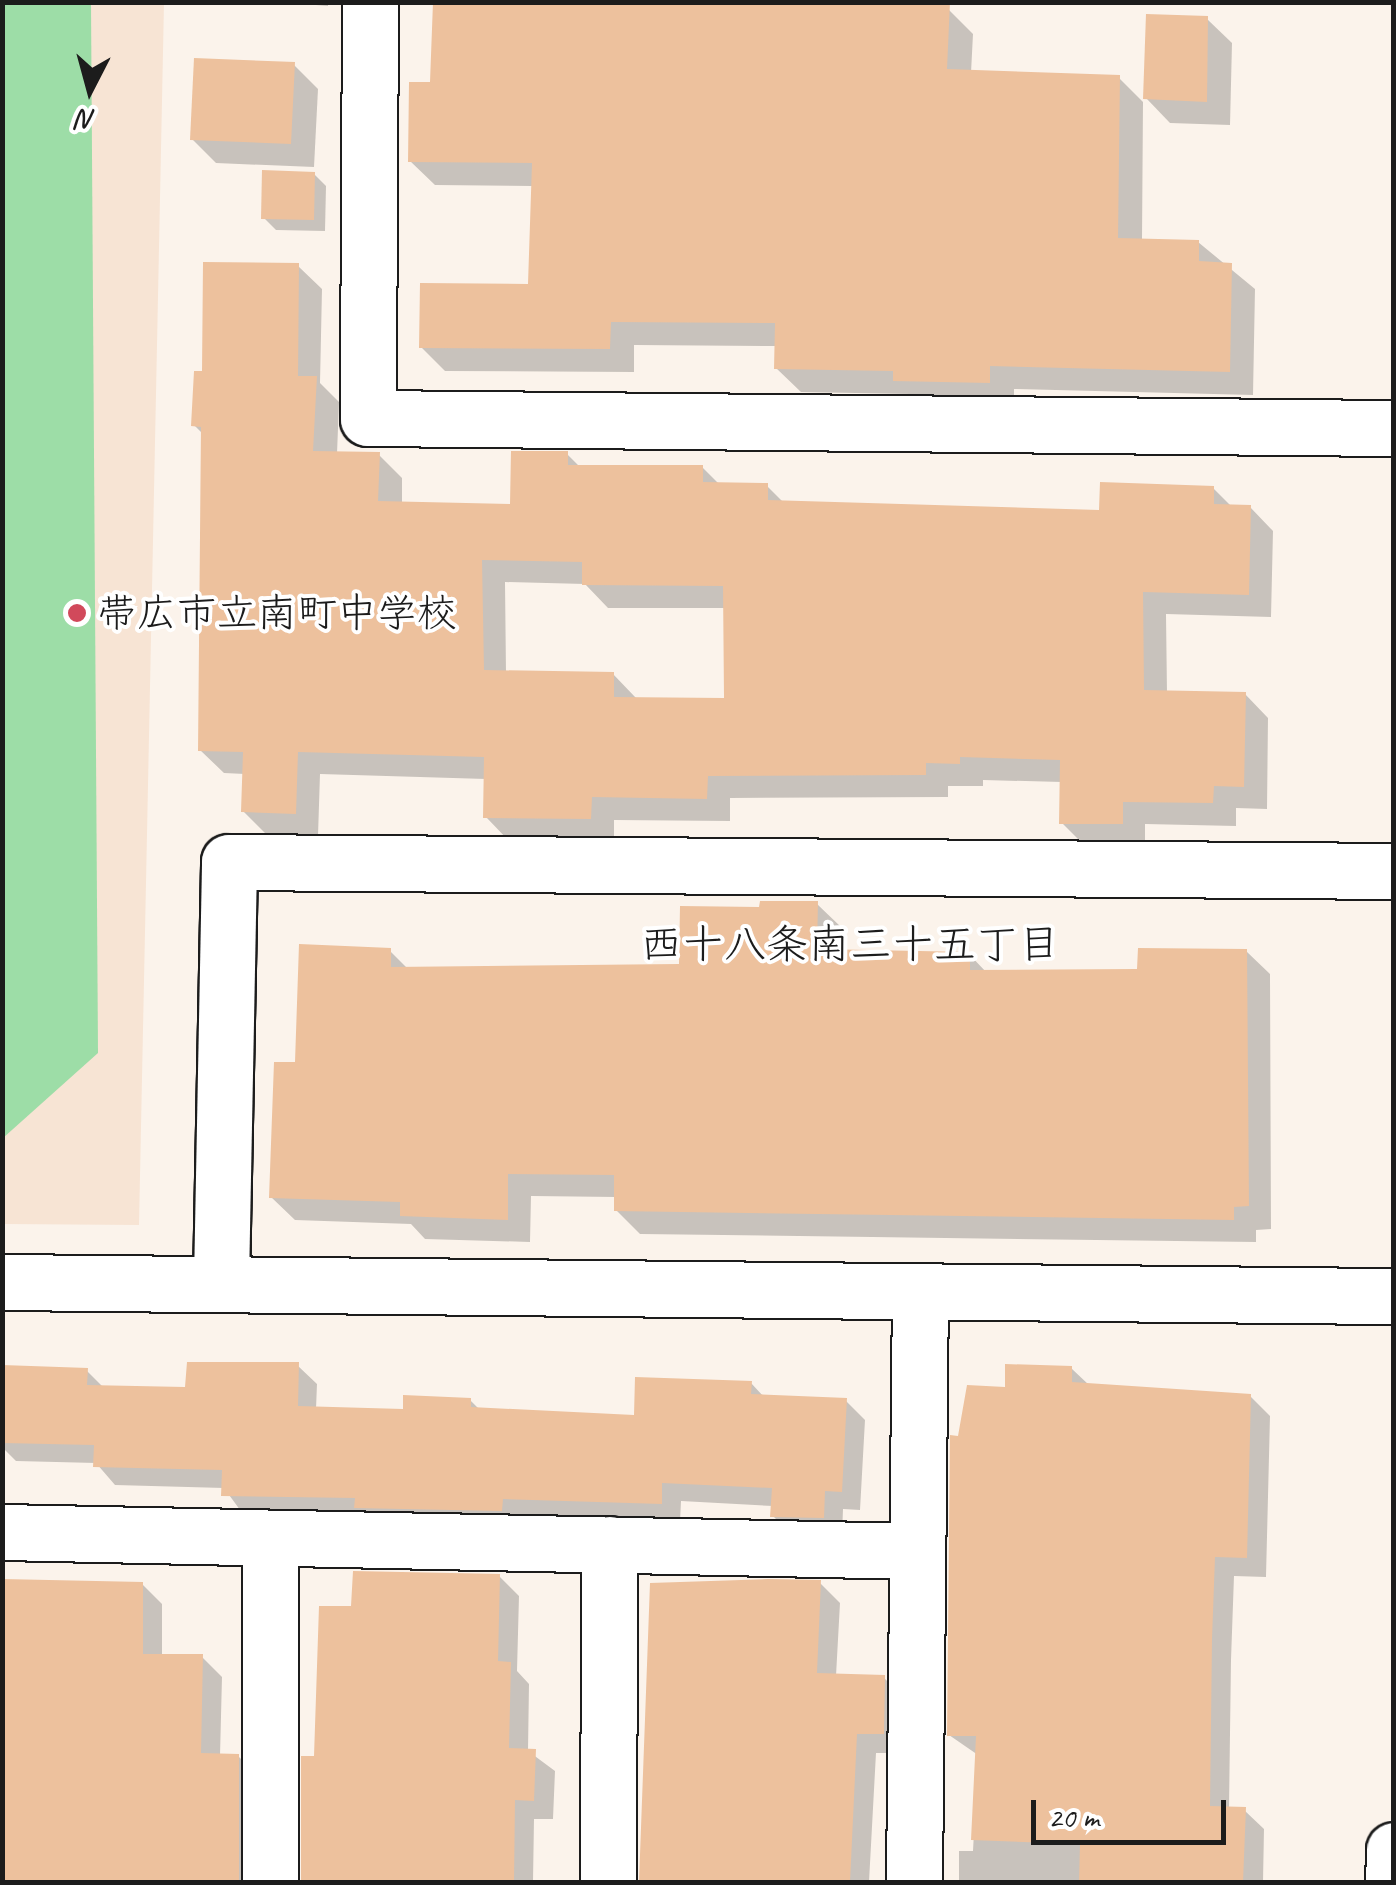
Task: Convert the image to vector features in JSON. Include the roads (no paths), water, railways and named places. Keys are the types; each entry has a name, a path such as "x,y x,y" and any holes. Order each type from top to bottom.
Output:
{"street":[{"path":"370,2 368,418 1394,428"},
{"path":"221,1282 229,862 1394,871"},
{"path":"2,1282 1394,1296"},
{"path":"914,1882 920,1294"},
{"path":"2,1532 917,1551"},
{"path":"270,1538 270,1882"},
{"path":"608,1882 609,1544"},
{"path":"1393,1882 1394,1850"}],"place":[{"name":"帯広市立南町中学校","path":"77,613"}],"district":[{"name":"西十八条南三十五丁目","path":"850,945"}]}
